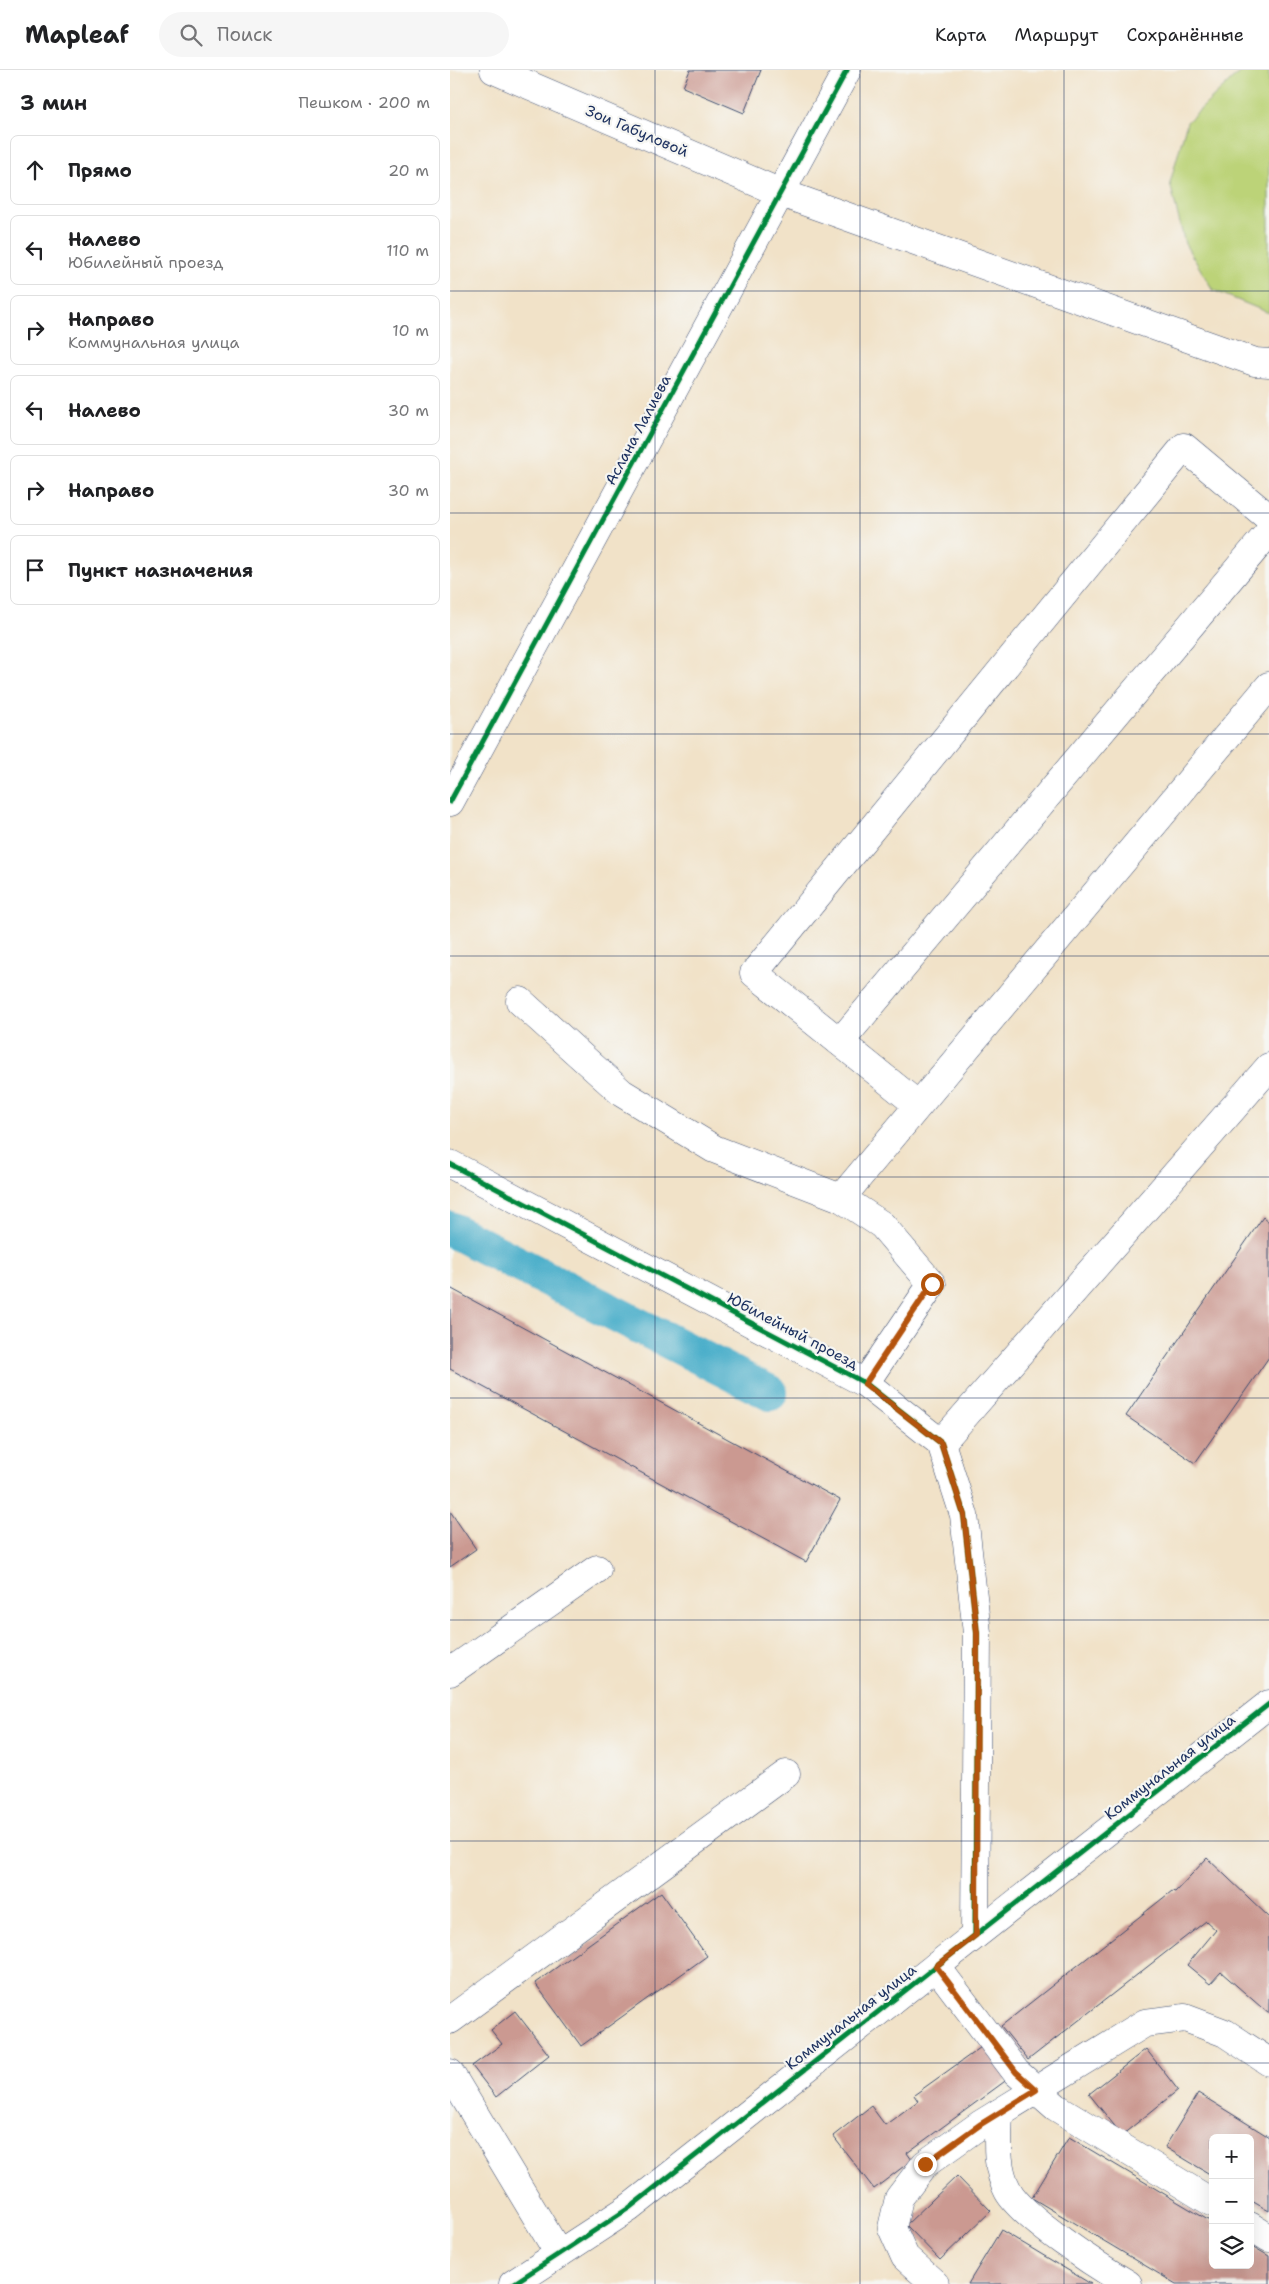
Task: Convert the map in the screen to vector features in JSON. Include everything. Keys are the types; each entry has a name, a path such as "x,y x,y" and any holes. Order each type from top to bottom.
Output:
{"street":[{"name":"Зои Габуловой","path":"494,70 780,193 1256,362 1269,363"},
{"name":"Аслана Лалиева","path":"450,802 847,70"},
{"path":"918,1105 754,972 1184,447 1269,518"},
{"path":"840,1042 1269,532"},
{"path":"841,1198 1269,686"},
{"path":"520,1001 622,1093 714,1149 841,1198 882,1225 932,1284 865,1384"},
{"path":"976,1935 977,1633 964,1515 941,1443 1269,1067"},
{"name":"Юбилейный проезд","path":"450,1164 865,1384 941,1443"},
{"path":"450,1672 596,1569"},
{"name":"Коммунальная улица","path":"513,2284 629,2208 1269,1704"},
{"path":"450,2020 786,1774"},
{"path":"936,1966 1016,2072 1036,2090 1056,2107 1209,2201"},
{"path":"936,2284 905,2257 892,2228 900,2198 925,2164 999,2113 1145,2024 1184,2018 1226,2033 1269,2062"},
{"path":"450,2073 559,2254"},
{"path":"999,2113 997,2153 1008,2191 1028,2215 1128,2284"},
{"path":"1254,2229 1269,2238"}],"green space":[{"path":"1242,70 1269,70 1269,313 1213,290 1185,244 1170,183 1187,122"}],"building":[{"path":"690,70 761,70 744,113 683,87"},
{"path":"1263,1217 1269,1222 1269,1357 1195,1463 1126,1416"},
{"path":"450,1288 840,1500 806,1562 450,1369"},
{"path":"450,1511 476,1549 450,1567"},
{"path":"1207,1858 1269,1917 1269,2014 1221,1972 1210,1984 1187,1965 1216,1930 1206,1921 1028,2060 1001,2026 1172,1891 1175,1892"},
{"path":"661,1892 707,1956 581,2046 535,1983"},
{"path":"515,2011 549,2055 496,2097 472,2066 502,2044 491,2030"},
{"path":"984,2045 1008,2079 907,2153 912,2160 874,2189 833,2136 871,2106 885,2125 918,2101 914,2095"},
{"path":"1146,2049 1178,2090 1122,2135 1089,2094"},
{"path":"1198,2093 1269,2137 1269,2211 1254,2202 1254,2134 1209,2134 1209,2174 1165,2147"},
{"path":"1069,2137 1209,2221 1209,2269 1254,2269 1254,2247 1269,2256 1269,2284 1176,2284 1032,2198"},
{"path":"957,2176 991,2211 940,2260 906,2225"},
{"path":"1001,2230 1091,2284 968,2284"}],"waterway":[{"path":"450,1229 770,1393"}],"cycle path":[{"path":"450,802 847,70"},
{"path":"450,1164 865,1383 941,1443 964,1515 977,1633 975,1935"},
{"path":"513,2284 629,2208 1269,1704"}],"route":[{"path":"925,2164 981,2124 1036,2090 1016,2072 936,1966 976,1935 977,1633 964,1515 941,1443 865,1384 932,1284"}]}
